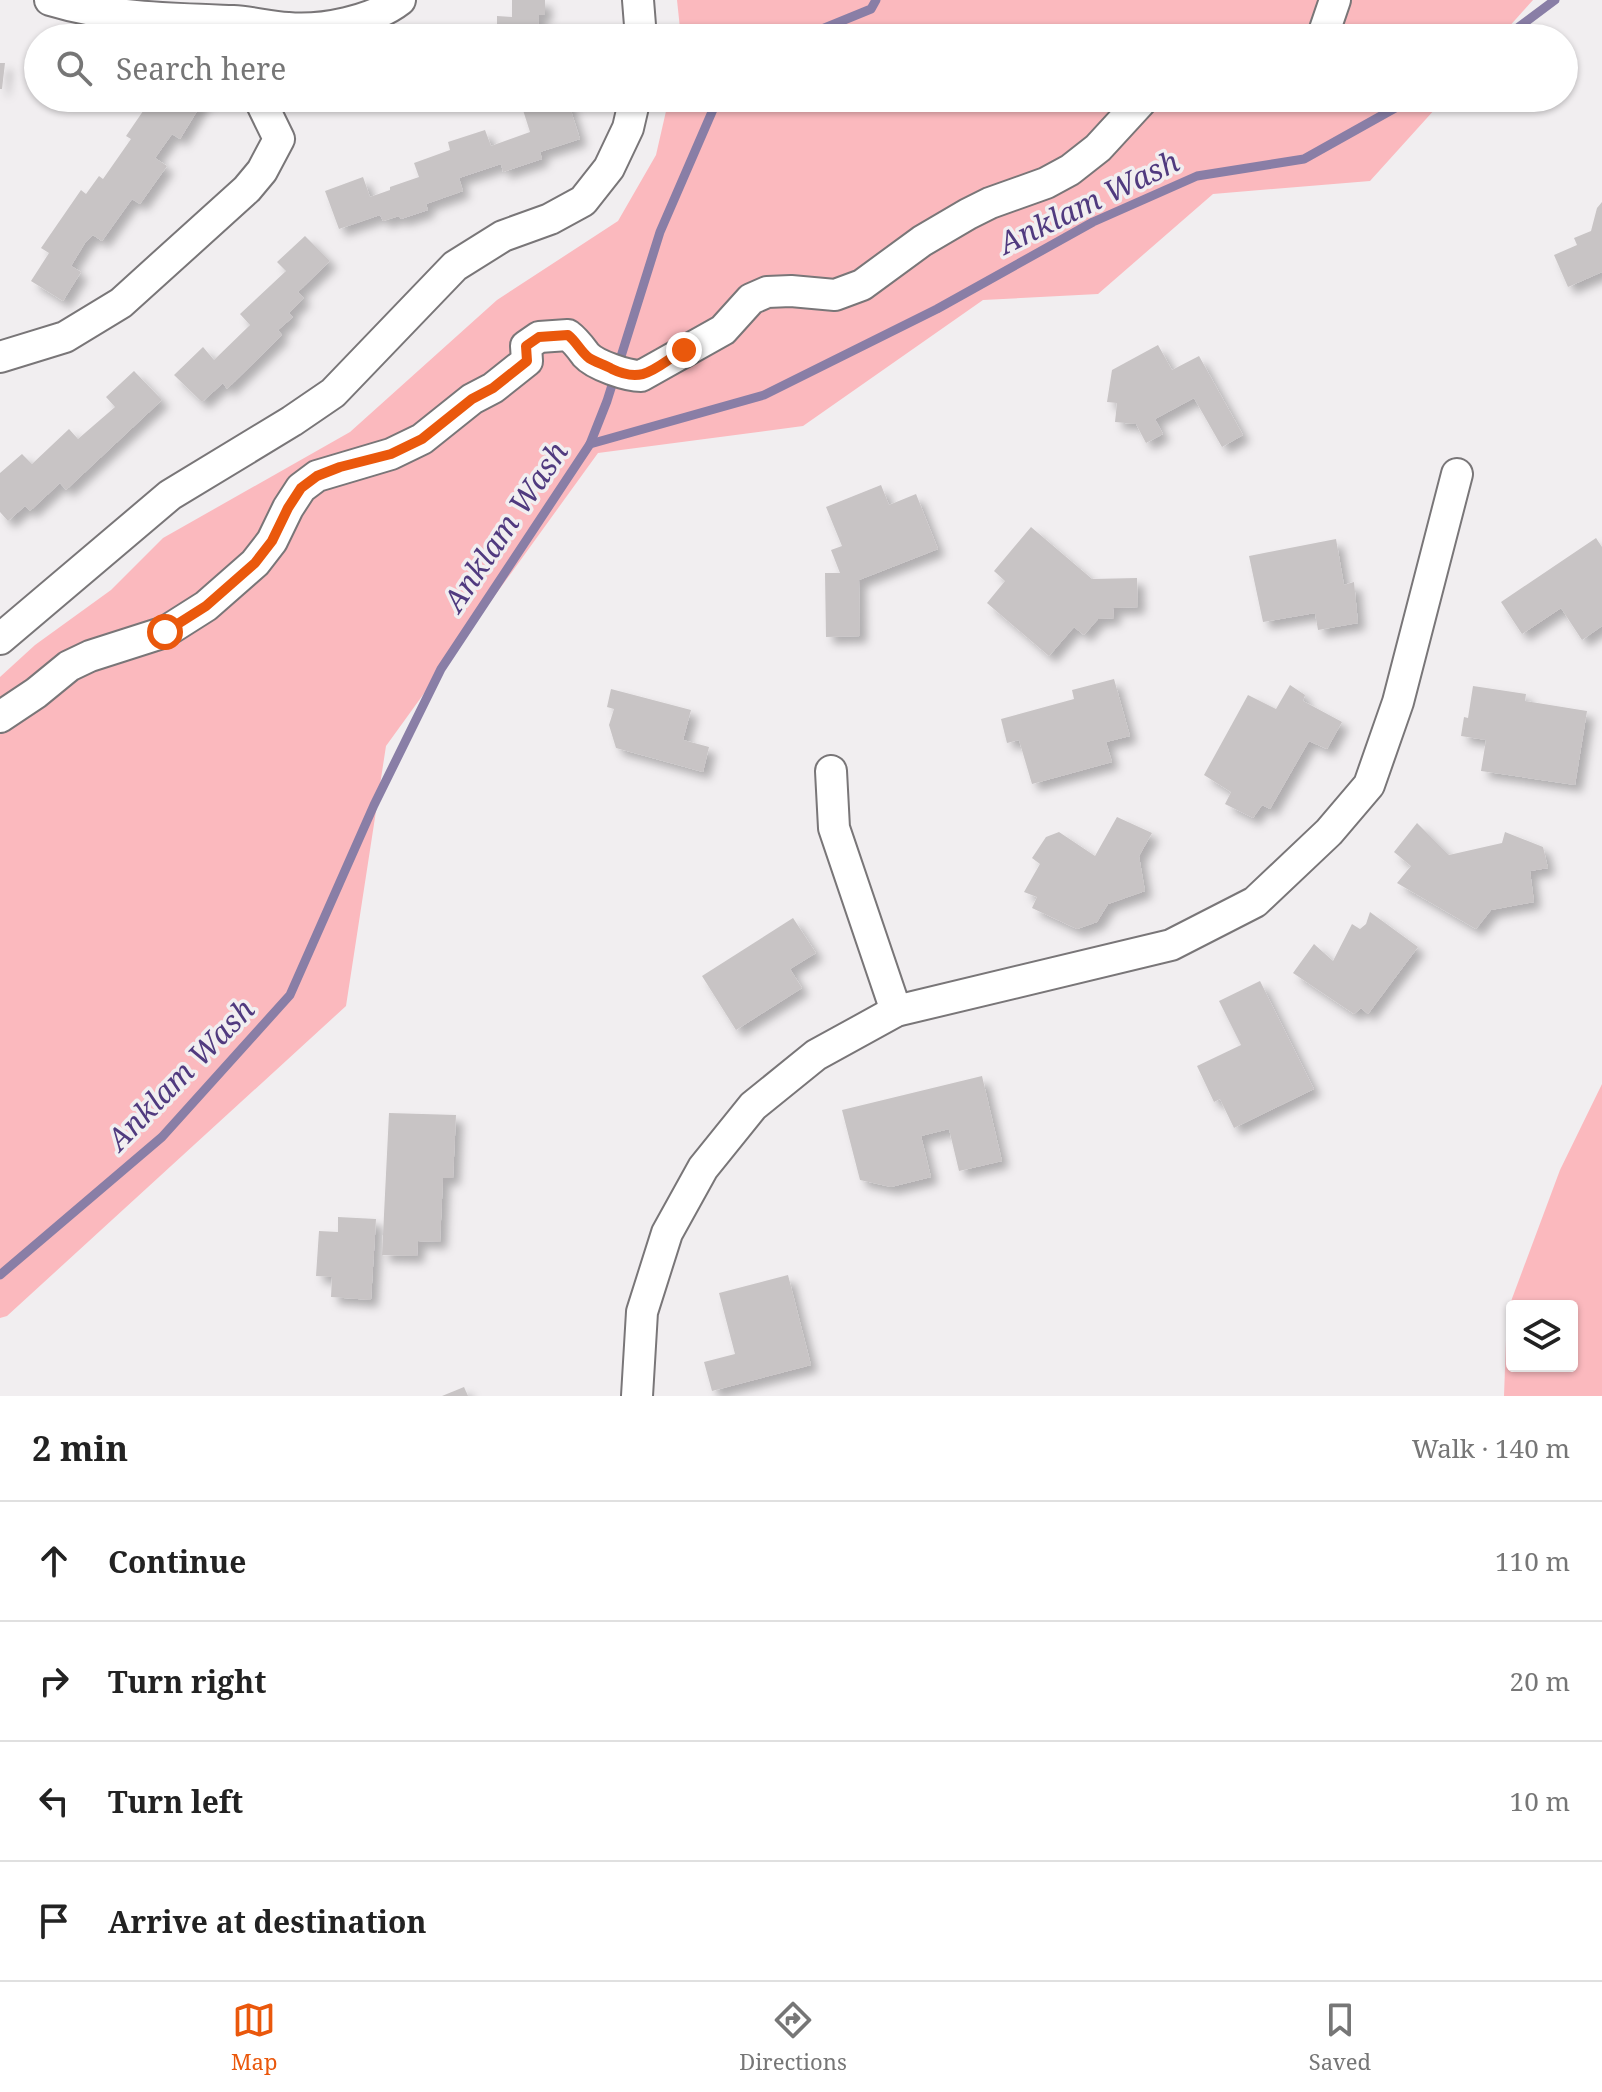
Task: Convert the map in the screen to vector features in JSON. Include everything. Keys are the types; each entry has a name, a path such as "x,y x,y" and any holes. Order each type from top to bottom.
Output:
{"street":[{"path":"50,0 109,13 260,24"},
{"path":"343,24 369,17 400,0"},
{"path":"638,0 640,24"},
{"path":"1327,24 1335,0"},
{"path":"0,357 65,337 121,303 247,189 262,171 279,139 266,112"},
{"path":"0,639 170,495 333,393 455,266 503,236 550,219 583,201 609,168 628,128 632,112"},
{"path":"0,717 69,666 90,656 165,632 206,606 255,563 272,541 301,488 317,476 391,454 422,439 527,361 526,346 539,337 568,335 580,345 587,357 631,376 641,376 723,330 751,299 767,292 835,295 862,285 922,241 968,214 1046,183 1070,170 1098,148 1131,112"},
{"path":"637,1396 642,1312 667,1233 703,1168 753,1106 816,1055 896,1011 1171,945 1255,902 1329,832 1369,785 1398,702 1457,474"},
{"path":"831,771 834,828 896,1011"}],"shaded area":[{"path":"677,0 1533,0 1512,24 680,24"},
{"path":"666,112 1432,112 1370,181 1213,194 1098,294 983,300 803,426 598,453 386,746 346,1006 7,1316 0,1318 0,677 35,645 111,590 163,538 350,432 497,300 618,221 656,155"},
{"path":"1602,1084 1602,1396 1504,1396 1506,1340 1506,1372 1578,1372 1578,1300 1511,1300 1560,1170"}],"building":[{"path":"512,0 545,0 545,15 539,15 539,24 497,24 497,16 512,17"},
{"path":"0,63 5,63 2,89 0,89"},
{"path":"142,112 196,112 180,139 172,134 155,158 167,166 140,204 132,199 102,241 93,235 85,243 71,266 81,272 63,301 31,281 49,253 41,248 81,190 86,194 99,176 103,179 131,139 126,136"},
{"path":"524,112 571,112 580,139 540,152 542,159 503,172 501,164 459,178 463,191 426,204 428,210 383,221 380,215 339,229 325,191 363,177 370,197 419,177 414,163 450,150 448,142 485,130 491,146 530,132"},
{"path":"1602,202 1602,272 1568,287 1554,255 1577,245 1574,238 1591,231 1597,208"},
{"path":"305,236 330,261 298,292 304,298 289,313 293,317 278,330 282,335 227,389 223,383 202,402 174,375 203,347 214,360 250,325 240,314 286,271 277,262"},
{"path":"1158,345 1172,370 1199,356 1243,435 1222,447 1194,398 1155,419 1163,434 1146,443 1136,424 1115,422 1117,403 1107,402 1112,370"},
{"path":"134,371 162,400 66,490 60,483 30,511 25,506 8,521 0,512 0,473 22,454 32,464 69,429 78,439 115,407 106,397"},
{"path":"881,485 889,505 916,494 938,549 859,580 860,636 826,637 825,573 840,573 831,550 842,546 826,507"},
{"path":"1031,527 1092,579 1137,578 1138,607 1113,608 1114,618 1098,619 1084,635 1074,627 1049,656 987,603 1005,581 994,571"},
{"path":"1596,538 1602,547 1602,626 1582,640 1561,608 1522,634 1501,602"},
{"path":"1336,539 1344,585 1354,582 1358,623 1318,630 1315,613 1263,622 1249,556"},
{"path":"1114,679 1130,736 1106,742 1112,762 1032,784 1019,740 1007,743 1001,719 1074,699 1072,690"},
{"path":"1290,685 1305,695 1303,701 1342,722 1327,749 1309,741 1270,809 1262,805 1253,818 1225,804 1231,792 1204,775 1248,695 1276,709"},
{"path":"1473,686 1526,694 1525,701 1587,711 1575,785 1481,771 1486,740 1461,736 1464,717 1468,718"},
{"path":"611,689 691,710 683,740 709,747 703,772 616,748 609,725 614,709 607,707"},
{"path":"1117,817 1152,833 1139,856 1145,891 1108,904 1097,922 1077,929 1032,908 1037,897 1024,892 1040,864 1032,858 1046,837 1059,832 1095,856"},
{"path":"1417,823 1449,855 1502,843 1505,832 1543,847 1548,868 1530,871 1534,902 1491,910 1476,929 1397,883 1411,866 1394,852"},
{"path":"1370,912 1418,947 1368,1014 1361,1008 1354,1014 1293,973 1314,944 1333,961 1352,924 1360,929 1366,924"},
{"path":"793,918 816,953 790,969 802,988 736,1030 702,976"},
{"path":"1260,981 1314,1089 1234,1128 1220,1099 1214,1102 1197,1066 1241,1045 1219,1001"},
{"path":"982,1076 1002,1161 959,1171 949,1129 921,1136 931,1177 891,1187 860,1180 842,1110"},
{"path":"389,1113 456,1115 453,1178 443,1178 440,1242 418,1241 417,1256 382,1255"},
{"path":"338,1217 376,1219 371,1300 331,1297 332,1277 316,1276 319,1231 338,1232"},
{"path":"788,1275 811,1365 712,1391 704,1362 735,1354 719,1293"},
{"path":"464,1387 468,1396 442,1396"}],"waterway":[{"path":"834,24 871,9 876,0"},
{"name":"Anklam Wash","path":"1523,24 1555,0"},
{"path":"590,444 607,401 660,232 712,112"},
{"name":"Anklam Wash","path":"0,1275 162,1137 290,995 374,805 441,669 590,444 764,395 937,309 1093,222 1197,176 1304,159 1388,112"}],"route":[{"path":"165,632 206,606 255,563 272,541 301,488 317,476 340,467 372,461 422,439 527,361 526,346 539,337 568,335 580,345 587,357 631,376 652,371 684,350"}]}
